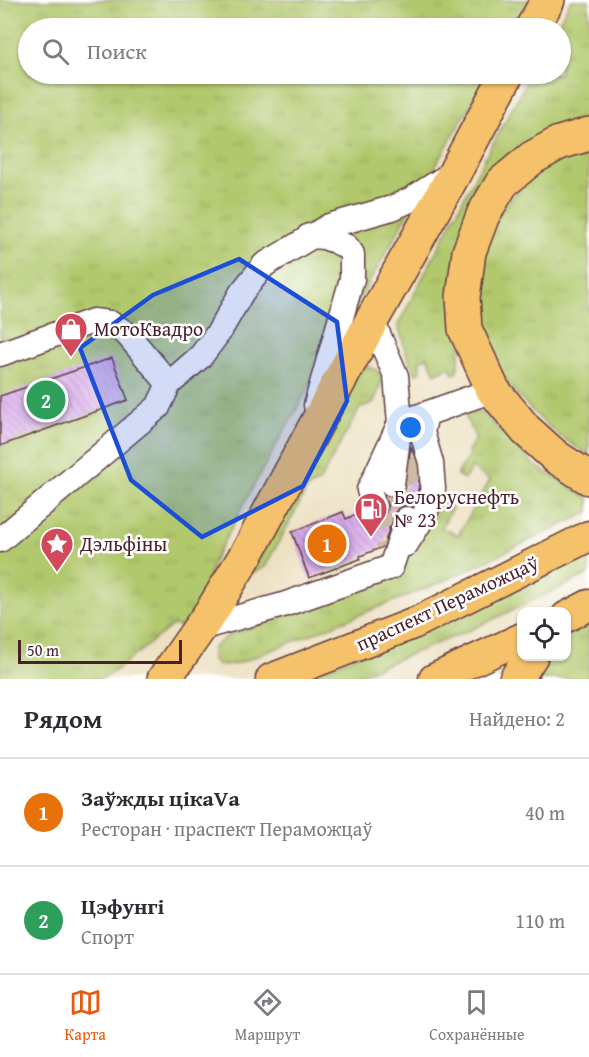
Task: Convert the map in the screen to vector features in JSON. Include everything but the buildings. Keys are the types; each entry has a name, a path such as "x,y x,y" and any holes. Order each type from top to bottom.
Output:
{"highway":[{"path":"538,18 548,0"},
{"path":"164,679 200,628 250,548 502,84"},
{"path":"589,134 559,142 532,158 502,183 483,215 472,243 463,297 465,329 493,390 526,430 556,457 589,478"},
{"path":"516,679 528,661"}],"main road":[{"name":"праспект Пераможцаў","path":"271,679 416,623 589,536"},
{"path":"571,615 589,605"},
{"path":"434,679 517,640"}],"lane":[{"path":"0,540 158,407 169,384 201,356 219,332 242,292 264,265 329,226 392,208 412,199 455,172"},
{"path":"303,449 352,279 352,254 347,247 324,237 309,236"},
{"path":"372,320 396,376 404,461"},
{"path":"0,354 93,321 110,323 127,334 169,384"},
{"path":"374,507 369,490 400,423 493,390"},
{"path":"200,628 283,605 390,556 425,514 433,489 432,463 422,432 426,414"},
{"path":"392,484 400,423"},
{"path":"390,556 418,514 420,492"},
{"path":"390,556 407,519"}],"highlighted area":[{"path":"239,259 337,322 347,401 303,486 202,537 131,480 80,348 153,295"}],"green space":[{"path":"0,0 530,0 520,18 18,18 18,84 482,84 265,465 213,562 200,607 189,629 173,625 115,671 101,679 0,679"},
{"path":"571,0 589,0 589,123 484,188 457,373 453,374 450,367 435,374 428,357 419,361 421,371 416,374 407,355 398,325 526,84 571,84 571,18 561,18"},
{"path":"589,151 589,454 559,435 544,422 529,408 503,376 486,346 481,308 486,241 495,221 512,198 540,170 553,162"},
{"path":"363,365 377,370 382,381 374,402 360,408 319,482 308,488 265,567 251,574"},
{"path":"462,409 484,414 535,466 589,498 589,512 444,581 239,663 225,666 217,664 212,658 212,649 228,635 268,622 402,565 442,502 452,508 441,528 458,535 490,480 472,468 464,479 457,475 476,439"},
{"path":"589,553 589,574 470,630 349,679 300,679 462,612"},
{"path":"589,617 589,679 526,679 539,661 571,661 571,630"}],"tunnel":[{"path":"404,461 420,492"},
{"path":"392,484 407,519"},
{"path":"374,507 389,544"}],"place":[{"name":"МотоКвадро","path":"71,358"},
{"name":"Цэфунгі","path":"46,400"},
{"name":"Белоруснефть № 23","path":"371,538"},
{"name":"Заўжды цікаVа","path":"327,544"},
{"name":"Дэльфіны","path":"57,573"}]}
